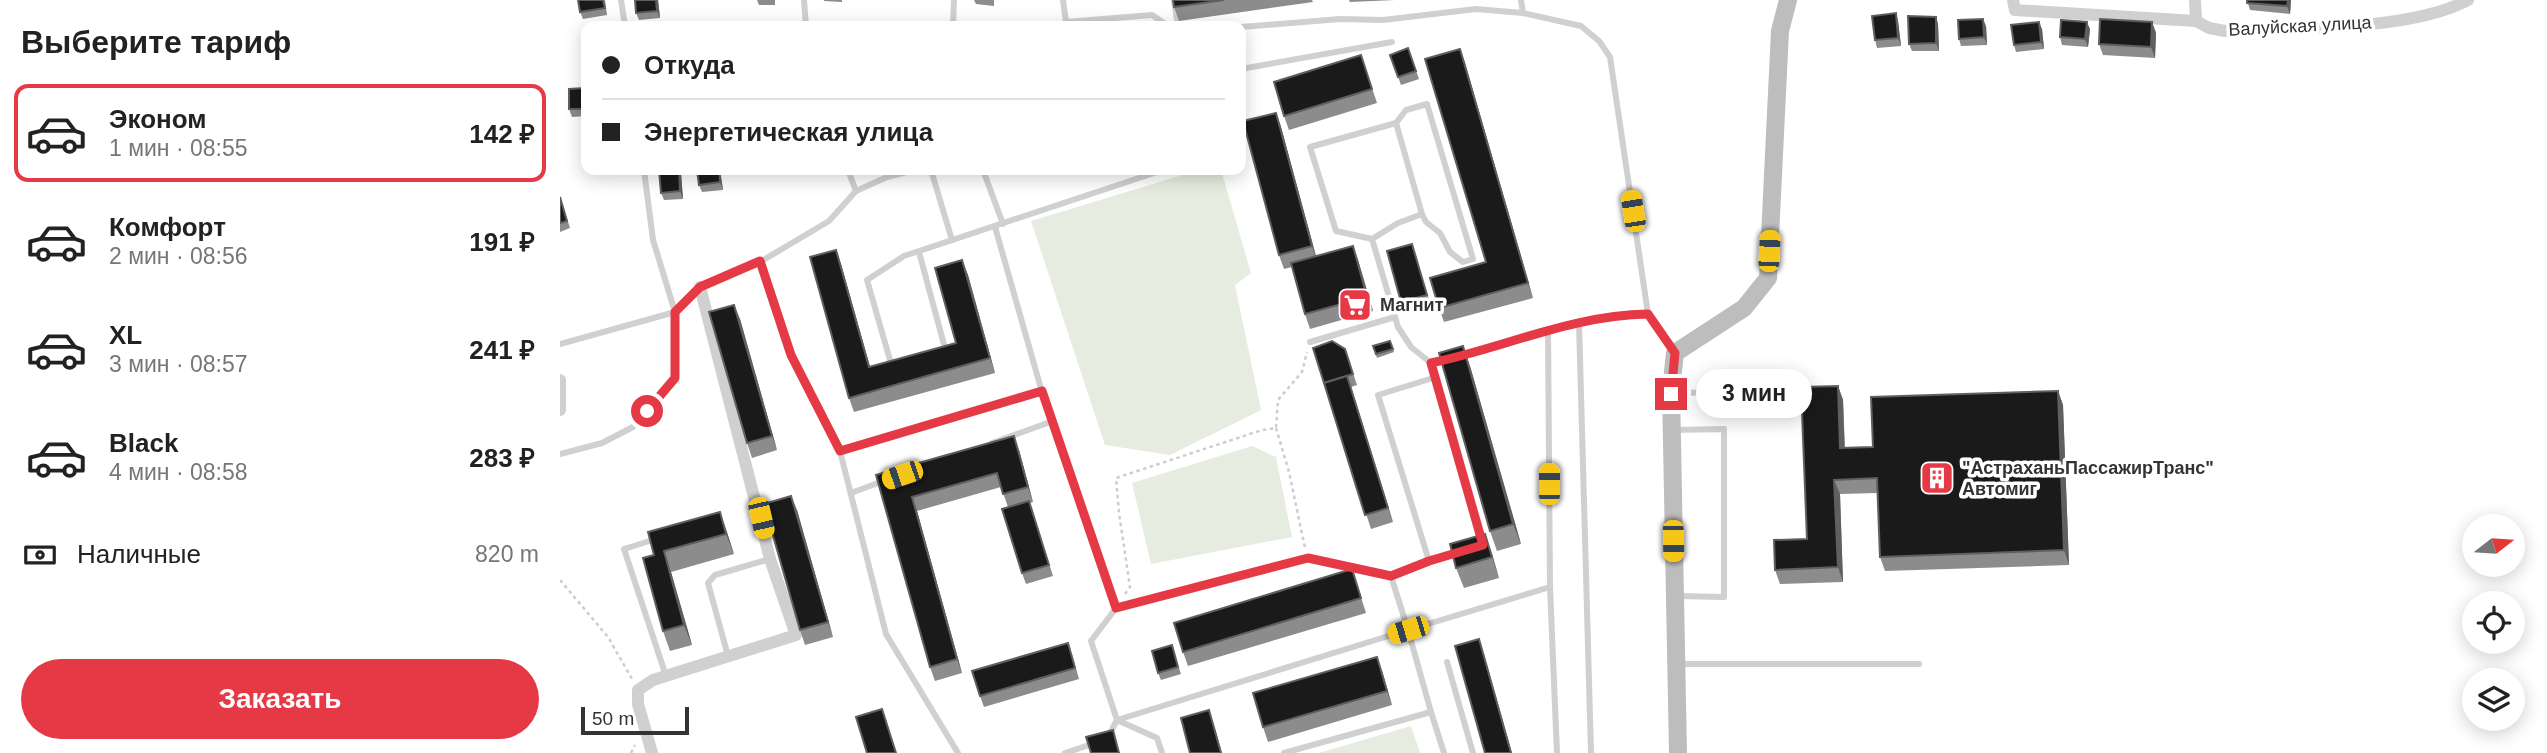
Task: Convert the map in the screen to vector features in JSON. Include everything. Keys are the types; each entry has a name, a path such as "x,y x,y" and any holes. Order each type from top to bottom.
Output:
{"street":[{"path":"1678,753 1674,664 1671,394 1675,353 1744,308 1768,278 1780,31 1788,0"},
{"name":"Валуйская улица","path":"2013,0 2015,10 2196,21 2209,28 2225,31 2363,24 2434,14 2468,0"},
{"path":"2195,0 2196,21"},
{"path":"652,753 638,704 638,690 653,680 796,635 770,559 700,287"},
{"path":"560,380 560,411"}],"lane":[{"path":"621,0 624,21"},
{"path":"804,0 806,21"},
{"path":"953,21 954,0"},
{"path":"1063,0 1066,21"},
{"path":"1174,0 1177,21"},
{"path":"1521,0 1523,13"},
{"path":"1246,27 1340,19 1383,20 1476,9 1523,13 1581,26 1599,41 1610,57 1648,314 1675,353"},
{"path":"1078,21 1152,15 1161,21"},
{"path":"1246,68 1392,42"},
{"path":"1396,124 1426,222 1440,233 1450,252 1463,262 1473,259 1427,104 1406,110 1396,124 1310,147 1336,231 1371,240 1398,223 1422,214"},
{"path":"560,454 602,443 634,427 675,378 675,312 653,240 645,175"},
{"path":"850,175 856,191"},
{"path":"560,344 675,312 700,287 760,261 829,221 856,191 895,175"},
{"path":"932,175 951,240"},
{"path":"985,175 1003,225"},
{"path":"903,366 892,369 867,280 904,256 1149,175"},
{"path":"995,227 1042,391 1116,608"},
{"path":"1371,240 1398,327 1411,347 1431,363 1433,378 1483,545 1472,548"},
{"path":"919,252 946,353 936,356"},
{"path":"760,261 791,355 840,451 886,634 958,753"},
{"path":"1431,363 1548,329 1616,314 1648,314"},
{"path":"1310,342 1395,317"},
{"path":"1580,322 1591,753"},
{"path":"1548,329 1550,587 1557,753"},
{"path":"1429,561 1378,395 1433,378"},
{"path":"1671,394 1798,386"},
{"path":"840,451 1042,391"},
{"path":"990,443 1053,421"},
{"path":"1672,430 1724,429 1724,597 1674,596"},
{"path":"851,493 889,479"},
{"path":"659,538 624,549 666,676"},
{"path":"1065,753 1078,751 1108,738 1117,720 1091,640 1116,608 1308,558 1391,576 1461,551"},
{"path":"728,656 708,583 715,575 770,559"},
{"path":"1391,576 1444,753"},
{"path":"1117,720 1550,587"},
{"path":"1447,662 1473,753"},
{"path":"1674,664 1919,664"},
{"path":"1284,753 1432,712"},
{"path":"1117,720 1157,738 1162,753"}],"path":[{"path":"1308,558 1289,472 1276,428 1278,400 1302,372 1310,342"},
{"path":"1116,608 1130,587 1116,478 1262,430 1276,428"},
{"path":"560,580 608,637 638,690"}],"shaded area":[{"path":"1183,175 1222,175 1251,273 1235,285 1261,410 1170,455 1105,445 1031,221"},
{"path":"1252,446 1276,457 1292,537 1151,564 1132,483"},
{"path":"1411,726 1420,753 1319,753"}],"building":[{"path":"578,0 603,0 605,8 580,12"},
{"path":"635,0 656,0 657,11 636,13"},
{"path":"1173,0 1224,0 1174,7"},
{"path":"2247,0 2288,0 2287,6 2247,3"},
{"path":"1896,13 1898,38 1875,40 1872,16"},
{"path":"1908,16 1936,17 1936,43 1909,44"},
{"path":"1983,19 1984,37 1959,39 1958,20"},
{"path":"2100,19 2152,22 2151,47 2099,44"},
{"path":"2061,20 2087,22 2085,39 2060,37"},
{"path":"2039,22 2041,42 2014,45 2011,25"},
{"path":"1408,48 1416,71 1398,77 1390,55"},
{"path":"1460,49 1528,283 1439,308 1430,278 1486,262 1425,59"},
{"path":"1361,55 1372,89 1284,116 1274,82"},
{"path":"581,88 581,109 569,109 569,89"},
{"path":"1276,113 1312,246 1279,255 1246,132 1246,120"},
{"path":"659,175 679,175 680,191 661,193"},
{"path":"698,175 719,175 720,182 699,185"},
{"path":"560,197 567,221 560,223"},
{"path":"1412,244 1427,295 1401,302 1387,251"},
{"path":"1353,246 1367,297 1305,314 1291,263"},
{"path":"836,250 869,367 956,343 935,268 962,260 990,358 849,398 810,257"},
{"path":"734,305 772,436 747,443 709,312"},
{"path":"1332,341 1345,349 1353,374 1324,383 1313,348"},
{"path":"1390,341 1393,349 1376,354 1373,346"},
{"path":"1463,346 1513,524 1490,531 1439,353"},
{"path":"1347,376 1388,508 1365,515 1324,383"},
{"name":"\"АстраханьПассажирТранс\" Автомиг","path":"1838,386 1840,448 1873,447 1871,397 2058,391 2064,550 1880,557 1877,478 1834,480 1838,567 1775,570 1774,540 1807,539 1801,387"},
{"path":"1014,436 1028,487 1003,494 997,473 912,497 957,659 930,667 876,475"},
{"path":"791,496 828,622 800,630 764,504"},
{"path":"1029,501 1049,565 1022,573 1002,509"},
{"path":"720,512 726,534 664,551 684,625 663,631 643,558 654,555 648,532"},
{"path":"1485,534 1492,557 1456,568 1450,544"},
{"path":"1352,569 1361,598 1183,652 1174,623"},
{"path":"1479,639 1511,753 1485,753 1455,646"},
{"path":"1068,643 1075,668 980,696 972,671"},
{"path":"1172,645 1178,667 1158,673 1152,651"},
{"path":"1377,657 1387,691 1263,727 1253,693"},
{"path":"882,709 896,753 867,753 856,717"},
{"path":"1209,710 1221,753 1190,753 1181,718"},
{"path":"1113,730 1119,753 1091,753 1086,737"}],"place":[{"name":"Магнит","path":"1355,305"},
{"name":"\"АстраханьПассажирТранс\" Автомиг","path":"1937,478"}],"route":[{"path":"647,411 675,378 675,312 700,287 760,261 791,355 840,451 1042,391 1116,608 1308,558 1391,576 1483,545 1433,378 1431,363 1548,329 1616,314 1648,314 1675,353 1671,394"}]}
